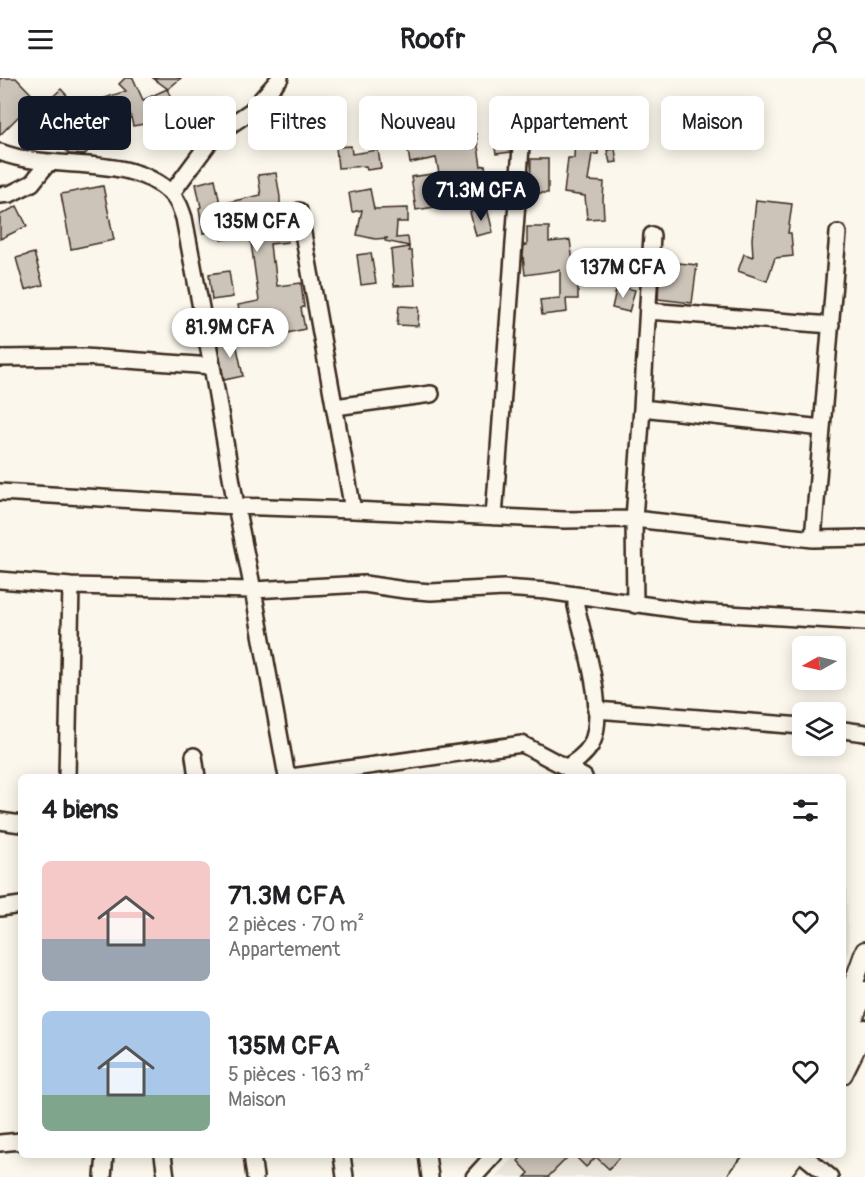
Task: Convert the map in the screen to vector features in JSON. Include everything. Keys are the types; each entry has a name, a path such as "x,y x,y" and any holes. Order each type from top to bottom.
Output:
{"main road":[{"path":"846,1001 865,951"},
{"path":"846,1036 865,991"},
{"path":"846,1068 865,1029"},
{"path":"738,1177 769,1161"},
{"path":"759,1177 769,1161"}],"street":[{"path":"171,194 214,136 251,111 280,78"},
{"path":"494,517 522,150"},
{"path":"0,152 8,156 48,163 118,168 148,178 171,194 179,204 184,218 236,506 288,774"},
{"path":"0,195 10,195 32,183 48,163"},
{"path":"299,211 353,510"},
{"path":"813,538 838,233"},
{"path":"635,605 633,519 652,235"},
{"path":"648,311 831,325"},
{"path":"0,358 84,357 212,366"},
{"path":"335,408 431,393"},
{"path":"642,408 822,428"},
{"path":"0,492 236,506 564,520 633,519 813,538 865,538"},
{"path":"0,580 71,586 253,590 364,584 431,592 504,588 547,591 576,597 695,612 865,622"},
{"path":"67,774 71,586"},
{"path":"567,767 581,758 591,744 596,727 592,673 576,606 576,597"},
{"path":"596,710 792,725"},
{"path":"846,730 865,733"},
{"path":"310,774 522,744 579,774"},
{"path":"194,756 197,774"},
{"path":"0,821 18,824"},
{"path":"0,908 18,905"},
{"path":"0,1143 18,1141"},
{"path":"103,1177 105,1158"},
{"path":"163,1158 166,1177"},
{"path":"252,1158 255,1177"},
{"path":"342,1158 345,1177"},
{"path":"427,1158 430,1177"},
{"path":"474,1177 491,1158"},
{"path":"807,1158 830,1177"}],"shaded area":[{"path":"846,869 849,950 846,957"},
{"path":"513,1158 741,1158 723,1177 495,1177"}],"building":[{"path":"0,78 16,78 33,96 18,96 18,117 0,135"},
{"path":"125,78 133,78 143,100 143,124 133,126 131,96 111,96 126,91 119,84"},
{"path":"153,78 181,78 168,89"},
{"path":"61,89 67,96 54,96"},
{"path":"167,89 170,96 152,96"},
{"path":"477,140 481,166 485,165 488,186 456,190 440,196 441,206 416,210 411,177 439,173 436,158 410,163 408,150 477,150"},
{"path":"347,146 351,146 352,154 378,150 381,168 367,170 366,166 338,168 336,150 347,150"},
{"path":"65,150 89,150 84,155 69,154"},
{"path":"495,150 511,150 511,152 496,154"},
{"path":"574,150 598,150 598,154 592,154 588,181 604,182 604,218 587,219 585,196 564,193 568,158 574,158"},
{"path":"607,150 615,150 617,162 610,163"},
{"path":"531,159 548,159 548,193 530,193"},
{"path":"276,173 280,197 280,225 285,224 288,242 270,244 272,262 274,261 277,286 301,283 304,307 301,308 305,329 283,334 281,322 263,326 265,335 244,339 238,305 259,301 250,235 221,240 219,230 203,233 196,184 215,179 220,204 261,195 258,175"},
{"path":"103,186 114,240 71,249 61,194"},
{"path":"370,189 374,209 408,208 408,222 397,222 396,238 408,237 409,246 385,241 388,238 375,239 357,235 362,210 352,212 349,193"},
{"path":"756,200 792,204 788,233 791,233 793,256 775,258 767,281 738,271 744,254 753,257 752,239"},
{"path":"17,206 27,226 0,239 0,215"},
{"path":"487,208 493,232 476,236 470,212"},
{"path":"527,227 549,227 549,242 570,240 574,269 578,269 578,299 566,299 567,312 542,315 540,300 560,298 560,270 525,275 523,256 524,245 527,245"},
{"path":"409,247 409,251 412,251 415,285 394,286 391,250"},
{"path":"34,253 43,285 25,290 16,258"},
{"path":"371,253 376,283 361,285 357,255"},
{"path":"660,261 697,265 692,303 658,299"},
{"path":"229,271 233,297 212,300 209,274"},
{"path":"617,286 635,290 629,312 612,308"},
{"path":"399,306 419,307 418,326 397,325"},
{"path":"235,338 243,376 224,380 217,342"},
{"path":"521,1158 567,1158 548,1177 525,1177 529,1173 518,1161"},
{"path":"577,1158 595,1158 586,1167"},
{"path":"597,1158 618,1158 609,1169"}]}
